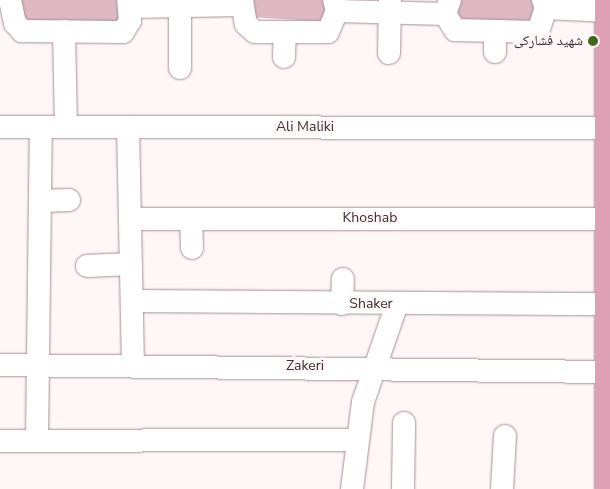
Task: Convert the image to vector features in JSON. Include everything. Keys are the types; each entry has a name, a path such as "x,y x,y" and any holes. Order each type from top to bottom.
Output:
{"main road":[{"path":"608,489 610,2"}],"street":[{"path":"7,3 22,31 123,32 130,21 129,4 241,3 246,24 255,32 328,32 336,6 448,7 455,30 495,42 538,32 544,4 609,10"},
{"path":"180,3 180,68"},
{"path":"389,6 389,53"},
{"path":"64,31 66,127"},
{"path":"284,56 285,32"},
{"name":"Ali Maliki","path":"0,127 610,128"},
{"path":"37,441 40,365 41,127"},
{"path":"128,127 133,365"},
{"path":"41,201 69,200"},
{"name":"Khoshab","path":"130,219 610,219"},
{"path":"191,219 192,248"},
{"path":"87,266 131,264"},
{"path":"342,304 343,279"},
{"name":"Shaker","path":"132,301 342,304 609,304"},
{"path":"352,489 356,440 374,367 397,304"},
{"name":"Zakeri","path":"0,365 374,367 609,376"},
{"path":"404,424 404,489"},
{"path":"502,489 505,436"},
{"path":"0,441 356,440"}],"shaded area":[{"path":"17,0 120,0 119,25 22,21"},
{"path":"248,0 325,0 328,22 249,17"},
{"path":"457,0 536,0 533,23 457,20"}],"place":[{"name":"شهید فشارکی","path":"593,41"}]}
